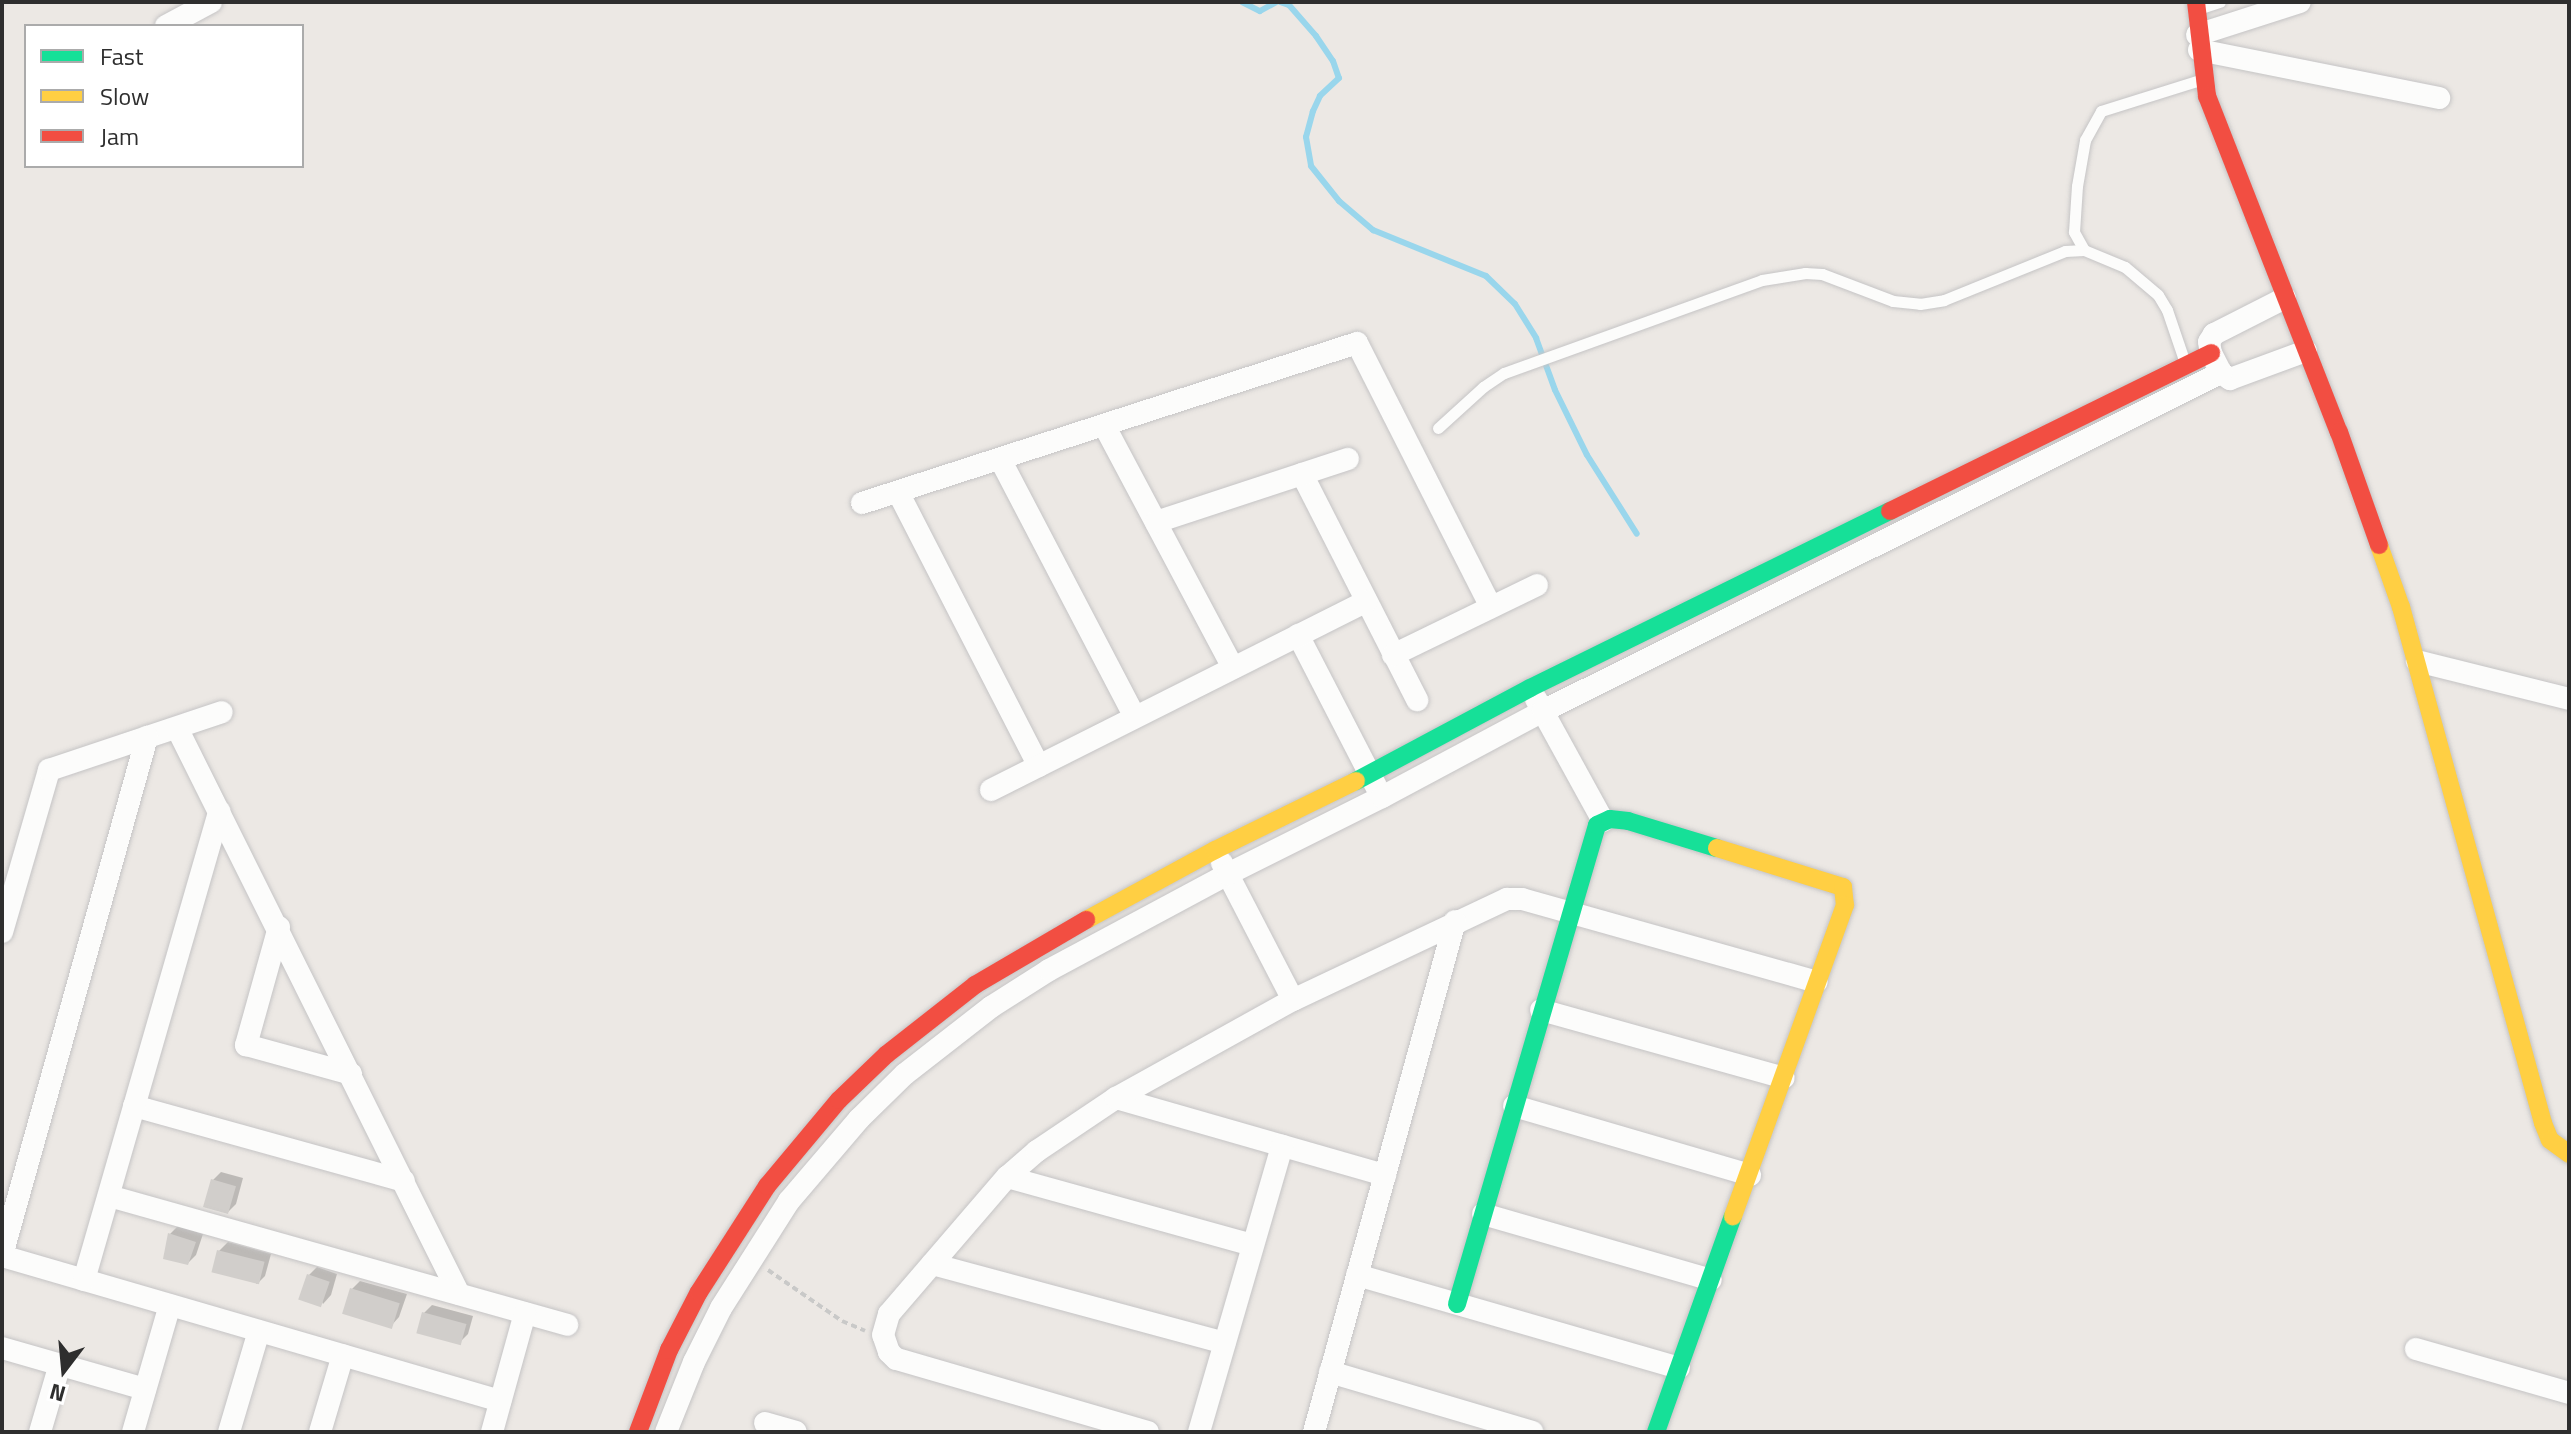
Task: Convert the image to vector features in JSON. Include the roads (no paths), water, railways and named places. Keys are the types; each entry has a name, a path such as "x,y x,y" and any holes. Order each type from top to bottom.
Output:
{"street":[{"path":"170,24 211,2"},
{"path":"2198,42 2300,2"},
{"path":"2196,6 2203,79 2223,142 2370,515 2417,661 2543,1123 2550,1140 2569,1154"},
{"path":"2198,42 2439,98"},
{"path":"2285,298 2214,334 2209,342 2216,363 2235,379 2306,351"},
{"path":"862,503 1357,343 1491,607"},
{"path":"666,1432 700,1348 751,1259 822,1160 905,1074 991,1007 1049,970 1228,874 2216,363"},
{"path":"638,1432 669,1350 729,1243 802,1142 887,1054 975,985 1035,947 1215,850 1370,774 1530,688 2190,376"},
{"path":"1104,425 1233,668"},
{"path":"1000,459 1135,717"},
{"path":"1156,522 1348,459"},
{"path":"1302,474 1417,700"},
{"path":"898,492 1039,766"},
{"path":"1393,655 1537,585"},
{"path":"991,790 1366,601"},
{"path":"1298,635 1382,797"},
{"path":"2417,661 2569,699"},
{"path":"1530,688 1603,821"},
{"path":"2,932 49,770 222,712"},
{"path":"177,728 279,927 459,1294"},
{"path":"147,737 2,1256 500,1401"},
{"path":"84,1280 219,811"},
{"path":"1457,1304 1590,838 1603,821"},
{"path":"1603,821 1628,821 1843,887 1845,905 1656,1432"},
{"path":"1215,850 1293,1000"},
{"path":"1148,1432 896,1359 889,1352 883,1335 889,1314 1007,1177 1037,1151 1116,1098 1293,1000 1507,899 1522,899 1817,982"},
{"path":"1314,1432 1455,921"},
{"path":"279,927 246,1045 351,1074"},
{"path":"1541,1010 1784,1078"},
{"path":"887,1054 905,1074"},
{"path":"1116,1098 1385,1175"},
{"path":"134,1106 404,1181"},
{"path":"1514,1106 1750,1175"},
{"path":"1199,1432 1282,1146"},
{"path":"1007,1177 1253,1245"},
{"path":"109,1196 567,1325"},
{"path":"1483,1214 1711,1280"},
{"path":"729,1243 751,1259"},
{"path":"932,1264 1225,1343"},
{"path":"1357,1275 1679,1368"},
{"path":"133,1432 170,1305"},
{"path":"492,1432 525,1313"},
{"path":"229,1432 259,1331"},
{"path":"2,1348 145,1389"},
{"path":"2416,1349 2569,1393"},
{"path":"320,1432 343,1355"},
{"path":"40,1432 60,1364"},
{"path":"1330,1372 1532,1432"},
{"path":"765,1423 796,1432"}],"lane":[{"path":"2196,6 2220,2"},
{"path":"2084,250 2074,232 2077,186 2085,140 2101,111 2203,79"},
{"path":"1438,428 1483,387 1504,373 1762,280 1822,274 1869,294 1920,304 1944,300 2065,251 2084,250 2125,267 2158,295 2167,310 2190,376"}],"waterway":[{"path":"1242,2 1260,11 1276,2"},
{"path":"1280,2 1289,5 1316,36 1333,61 1339,78 1320,96 1313,111 1306,137 1311,166 1339,201 1373,230 1486,276 1515,304 1536,338 1555,390 1587,455 1637,534"}]}
